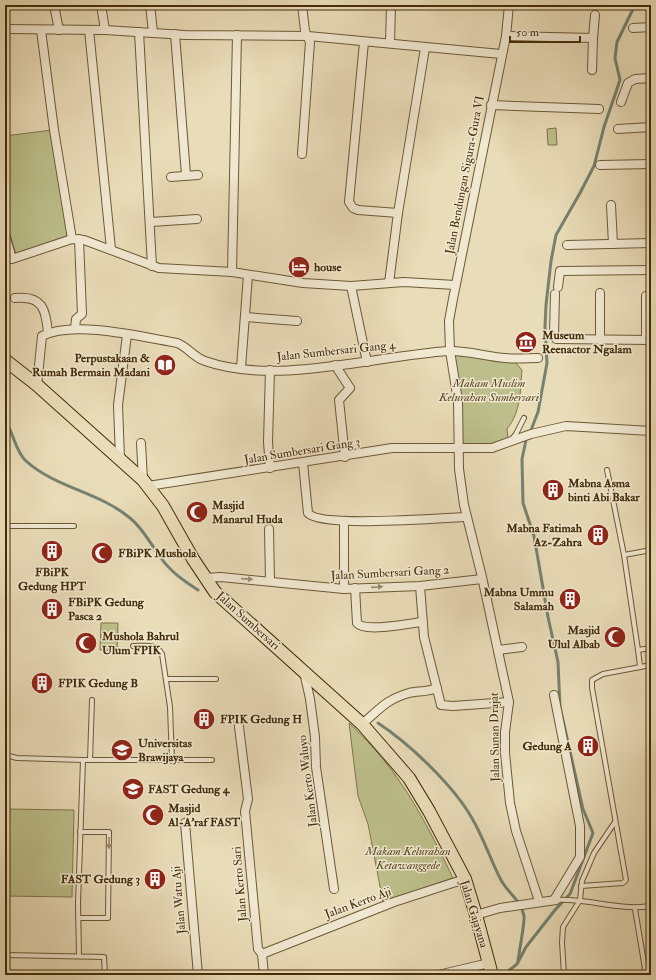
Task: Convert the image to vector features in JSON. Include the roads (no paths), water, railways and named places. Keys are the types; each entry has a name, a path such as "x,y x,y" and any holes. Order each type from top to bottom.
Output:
{"main road":[{"name":"Jalan Sumbersari","path":"5,360 120,458 146,483 163,506 215,592 228,605 365,722 409,778 429,811"},
{"name":"Jalan Gajayana","path":"429,811 465,879 492,975"}],"street":[{"path":"54,5 59,30"},
{"path":"102,5 106,30"},
{"path":"150,5 153,32"},
{"path":"302,5 305,31 310,42 302,154"},
{"path":"390,43 391,5"},
{"name":"Jalan Bendungan Sigura-Gura VI","path":"459,447 458,400 450,351 450,321 455,285 501,54 506,36 509,5"},
{"path":"592,70 595,15"},
{"path":"633,28 651,26"},
{"path":"5,28 41,30 106,30 175,34 308,36 501,54"},
{"path":"41,30 54,130 75,239 82,314 76,319 75,329"},
{"path":"89,30 111,249"},
{"path":"139,32 151,222 152,266"},
{"path":"175,34 186,176"},
{"path":"232,272 237,35"},
{"path":"506,36 593,38"},
{"path":"364,42 349,202 353,208 358,210 398,213"},
{"path":"389,283 398,213 426,48"},
{"path":"621,102 628,82 636,79 651,78"},
{"path":"491,105 599,109"},
{"path":"618,129 651,127"},
{"path":"600,165 651,164"},
{"path":"171,177 198,175"},
{"path":"611,205 613,244"},
{"path":"151,222 197,219"},
{"path":"5,235 9,260 75,239 111,249 152,266 232,272 303,283 352,286 389,283 455,285"},
{"path":"567,245 651,243"},
{"path":"646,296 649,340 555,338 556,290 560,271 651,270"},
{"path":"241,368 248,275"},
{"path":"352,286 367,362"},
{"path":"600,293 600,340"},
{"path":"15,298 26,298 39,302 46,316 48,333 42,336 36,385"},
{"path":"245,317 297,321"},
{"name":"Jalan Sumbersari Gang 4","path":"48,333 75,329 127,334 177,343 184,346 193,356 205,361 241,368 270,370 298,369 335,364 367,362 450,351 506,359 538,358"},
{"path":"120,458 118,405 127,334"},
{"path":"335,364 350,388 340,400 345,457"},
{"path":"270,370 268,442 270,468"},
{"name":"Jalan Sumbersari Gang 3","path":"146,483 270,468 345,457 392,448 492,448 531,434 570,426 651,431"},
{"path":"141,443 146,483"},
{"path":"459,447 466,517 482,579"},
{"path":"303,463 310,516 344,522 466,517"},
{"path":"344,522 344,588"},
{"path":"270,529 270,581"},
{"name":"Jalan Sumbersari Gang 2","path":"206,577 344,588 420,586 482,579"},
{"name":"Jalan Sunan Drajat","path":"482,579 509,702 505,746 506,778 510,803 516,831 539,901"},
{"path":"420,586 426,647 441,705 509,702"},
{"path":"355,588 356,623 360,626 372,628 423,622"},
{"path":"498,650 522,647"},
{"name":"Jalan Kerto Waluyo","path":"313,678 310,699 315,737 316,767 334,889"},
{"path":"365,722 376,710 387,702 404,695 437,688"},
{"path":"476,915 500,908 539,901 555,900 579,861 582,842 580,826 554,695"},
{"name":"Jalan Kerto Sari","path":"238,719 248,799 245,811 258,949 262,954 264,975"},
{"name":"Jalan Watu Aji","path":"184,823 198,975"},
{"name":"Jalan Kerto Aji","path":"262,954 394,902 465,879"},
{"path":"438,975 489,963"}],"lane":[{"path":"507,443 516,434 524,418"},
{"path":"607,470 624,555 640,666"},
{"path":"5,515 5,638"},
{"path":"6,526 74,526"},
{"path":"624,555 651,550"},
{"path":"133,646 154,647 160,650 170,707 172,761"},
{"path":"638,650 651,648"},
{"path":"581,886 626,882 592,683 596,676 650,665 651,680"},
{"path":"166,679 216,679"},
{"path":"90,760 92,700"},
{"path":"5,755 17,758 83,760 212,760"},
{"path":"79,956 78,918 83,760"},
{"path":"564,975 562,934 564,927 580,900 581,886 594,853 615,822"},
{"path":"78,918 108,918 109,832 80,832"},
{"path":"555,900 580,900 634,909 651,906"},
{"path":"634,909 646,975"},
{"path":"5,956 104,956 105,975"}],"waterway":[{"path":"531,430 538,412 547,363 545,327 546,305 551,261 556,235 594,166 604,127 620,80 615,58 617,42 635,5"},
{"path":"5,421 11,431 19,452 26,461 51,478 118,509 135,522 169,568 198,590"},
{"path":"507,975 506,973 517,964 526,947 555,910 570,894 593,833 583,809 560,707 558,662 548,617 534,536 523,503 522,459 526,440"},
{"path":"378,723 404,742 431,767 455,794 473,820 501,880 523,911 524,925 518,961"}],"place":[{"name":"house","path":"299,267"},
{"name":"Museum Reenactor Ngalam","path":"526,342"},
{"name":"Perpustakaan & Rumah Bermain Madani","path":"165,365"},
{"name":"Mabna Asma binti Abi Bakar","path":"553,490"},
{"name":"Masjid Manarul Huda","path":"197,512"},
{"name":"Mabna Fatimah Az-Zahra","path":"598,535"},
{"name":"FBiPK Gedung HPT","path":"52,551"},
{"name":"FBiPK Mushola","path":"102,553"},
{"name":"Mabna Ummu Salamah","path":"570,599"},
{"name":"FBiPK Gedung Pasca 2","path":"52,609"},
{"name":"Masjid Ulul Albab","path":"615,637"},
{"name":"Mushola Bahrul Ulum FPIK","path":"86,643"},
{"name":"FPIK Gedung B","path":"42,683"},
{"name":"FPIK Gedung H","path":"204,719"},
{"name":"Gedung A","path":"588,746"},
{"name":"Universitas Brawijaya","path":"122,750"},
{"name":"FAST Gedung 4","path":"133,789"},
{"name":"Masjid Al-A'raf FAST","path":"153,815"},
{"name":"FAST Gedung 3","path":"155,879"}],"park label":[{"name":"Makam Muslim Kelurahan Sumbersari","path":"489,390"},
{"name":"Makam Kelurahan Ketawanggede","path":"408,858"}]}
